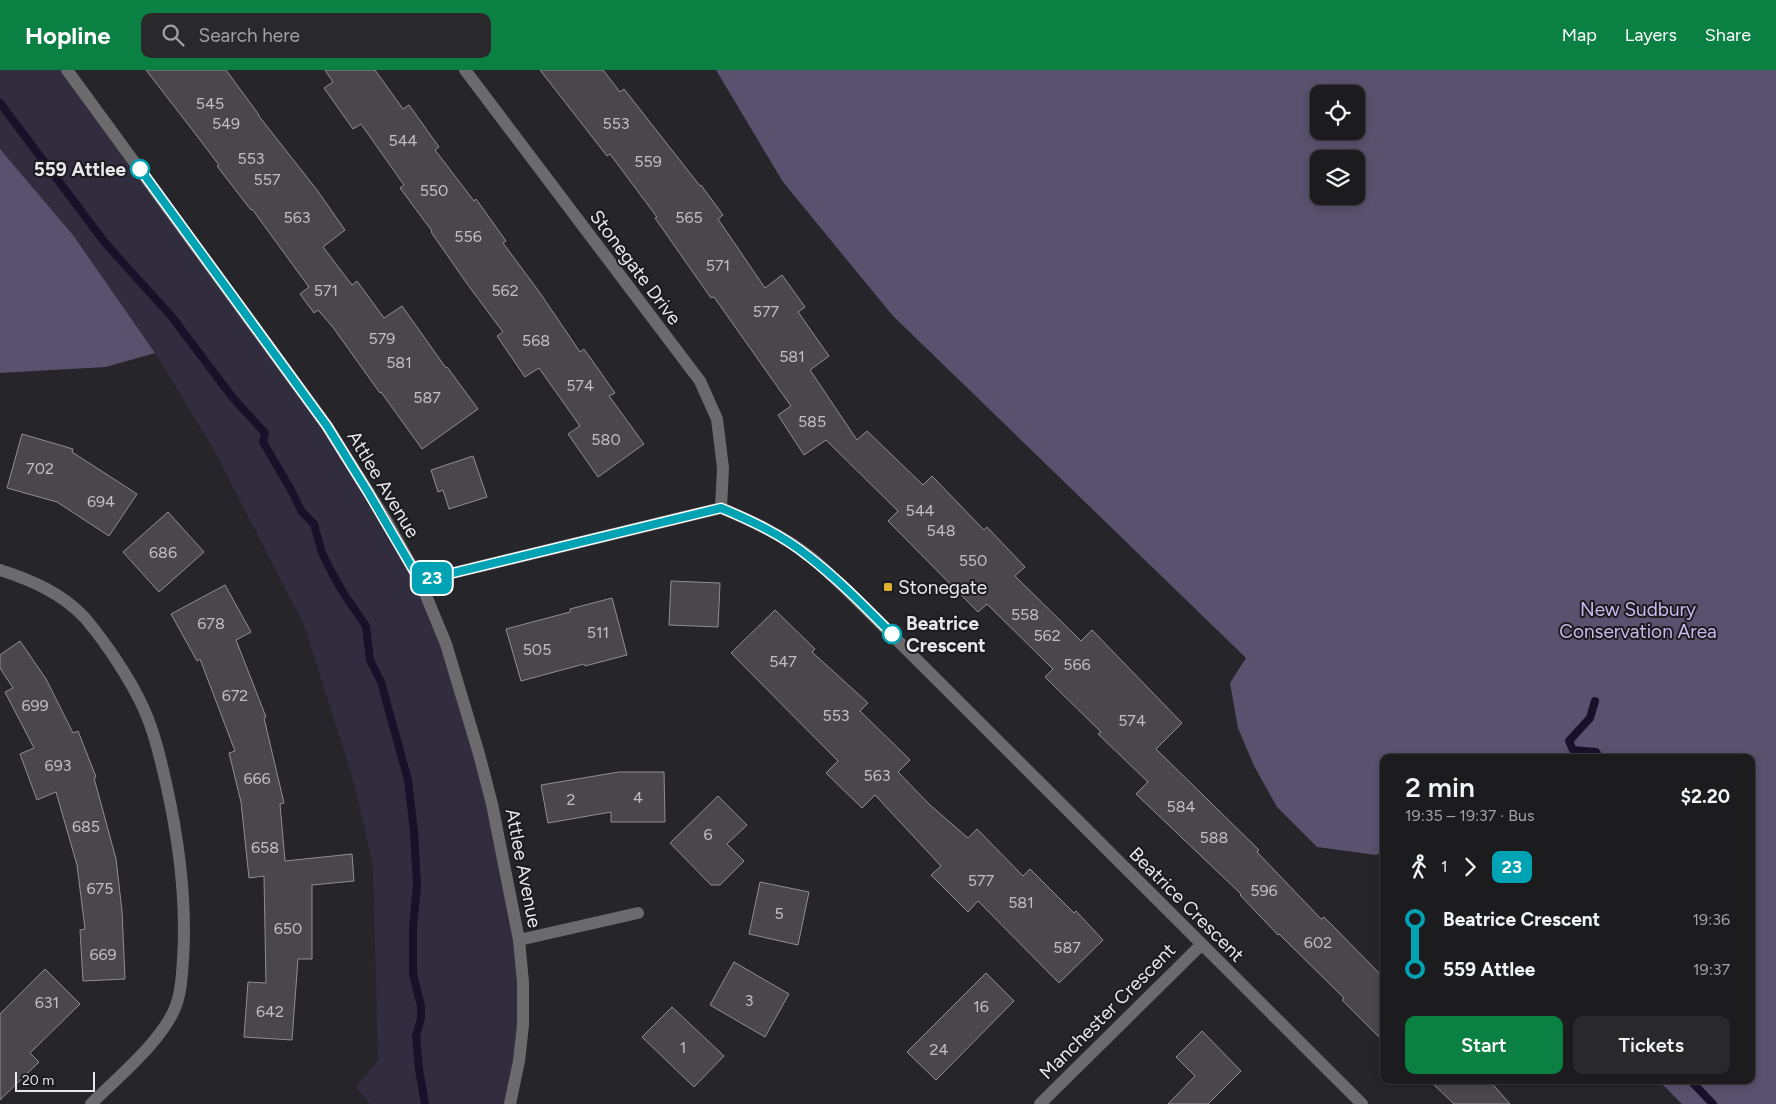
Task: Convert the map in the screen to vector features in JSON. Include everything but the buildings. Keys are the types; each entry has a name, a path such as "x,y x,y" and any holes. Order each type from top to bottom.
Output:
{"street":[{"name":"Attlee Avenue","path":"67,70 327,426 375,503 420,581 446,644 479,754 492,804 519,940 522,1024 519,1061 510,1104"},
{"name":"Stonegate Drive","path":"465,70 700,381 718,419 723,468 721,508"},
{"path":"420,581 721,508"},
{"name":"Beatrice Crescent","path":"721,508 755,522 782,537 808,556 849,592 1362,1104"},
{"path":"0,570 35,582 65,600 84,618 107,648 128,679 143,707 156,741 174,817 185,903 182,976 176,1007 159,1036 91,1104"},
{"path":"519,940 638,913"},
{"name":"Manchester Crescent","path":"1040,1104 1201,945"}],"shaded area":[{"path":"0,70 69,70 387,520 466,703 524,984 511,1104 370,1104 356,1087 378,1060 373,864 353,779 304,625 213,448 155,353 73,235 0,149"}],"green space":[{"name":"New Sudbury Conservation Area","path":"716,70 1776,70 1776,1104 1682,1104 1662,1084 1755,1084 1755,754 1380,754 1380,853 1376,855 1317,847 1277,807 1254,766 1238,728 1230,683 1246,658 893,316 783,182"},
{"path":"0,149 73,235 155,353 106,367 0,373"}],"waterway":[{"path":"0,103 106,244 172,317 233,398 265,433 263,442 302,512 314,524 322,553 332,573 366,626 370,660 381,682 408,780 414,831 417,886 413,927 413,974 421,1006 421,1018 416,1036 425,1104"},
{"path":"1595,701 1590,718 1569,741 1573,750 1596,752 1597,754"},
{"path":"1694,1084 1713,1104"}],"bus line":[{"name":"23","path":"140,169 327,426 386,520 420,581 721,508 755,522 782,537 808,556 849,592 892,634"}],"place":[{"name":"559 Attlee","path":"140,169"},
{"name":"Stonegate","path":"888,587"},
{"name":"Beatrice Crescent","path":"892,634"}]}
